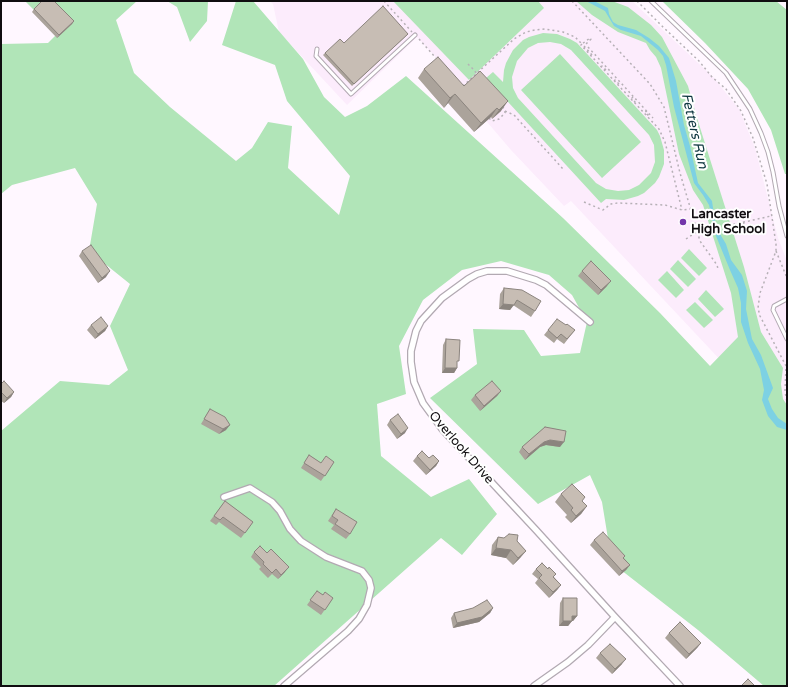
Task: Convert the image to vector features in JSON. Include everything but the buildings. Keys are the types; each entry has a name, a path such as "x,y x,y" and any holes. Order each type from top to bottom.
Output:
{"street":[{"name":"Overlook Drive","path":"590,322 546,285 536,280 507,271 487,271 468,279 442,298 427,313 416,331 411,351 410,362 414,383 418,395 428,412 442,429 680,686"},
{"path":"224,497 250,488 272,502 280,511 290,529 301,541 326,557 362,571 369,580 371,588 368,605 359,619 338,640 284,686"},
{"path":"534,686 568,662 588,645 615,617"}],"lane":[{"path":"651,1 726,73 750,109 762,134 768,152 787,236"},
{"path":"317,49 316,56 350,94 415,35"},
{"path":"787,299 774,306 773,310 787,338"}],"path":[{"path":"384,1 436,58"},
{"path":"572,1 650,84 664,107 680,173 697,232 700,241 717,265 718,269"},
{"path":"637,1 726,89 741,111 749,128 767,184 776,244 776,251 760,293 758,308 760,316 786,366 785,392 787,402"},
{"path":"462,87 514,39 526,32 545,29 563,32 575,37 656,126 662,135 682,210"},
{"path":"582,44 590,38 591,39 584,46 592,55 594,54"},
{"path":"588,47 653,118"},
{"path":"468,64 475,71 477,77"},
{"path":"601,67 602,66 606,70 608,68"},
{"path":"614,80 619,84 621,83"},
{"path":"633,96 632,98 635,102 634,103"},
{"path":"502,106 505,111 514,115 564,170"},
{"path":"486,115 490,120 495,121 499,119 505,111"},
{"path":"647,111 645,112 649,116 648,117"},
{"path":"584,202 603,210 611,204 618,203 665,205 682,210 691,209"},
{"path":"686,239 697,232 771,216"},
{"path":"742,218 744,226"},
{"path":"776,251 787,278"}],"shaded area":[{"name":"Lancaster High School","path":"270,1 632,1 713,77 739,109 755,148 778,238 787,261 787,431 571,201 564,206 511,150 458,88 462,85 417,37 347,105 279,32 273,4"}],"green space":[{"path":"25,1 137,1 116,20 134,73 170,107 236,161 252,148 268,122 292,126 288,168 339,215 350,176 287,101 275,65 222,45 236,1 253,1 303,59 324,97 345,117 367,106 406,76 563,218 660,313 710,366 738,337 731,293 703,205 693,190 679,154 661,68 656,57 646,43 618,32 592,15 576,1 612,1 628,7 651,25 662,37 688,86 744,267 761,332 783,368 781,384 783,399 787,405 787,686 764,686 698,630 612,563 602,502 590,475 538,504 430,398 477,364 473,329 524,330 541,356 580,353 587,322 572,295 549,275 501,261 462,270 423,300 399,346 406,394 377,404 381,456 431,497 469,479 497,514 462,555 441,538 274,686 1,686 1,431 60,381 109,385 128,370 110,326 130,284 89,251 97,204 75,168 12,185 1,194 1,44 48,43 67,24 34,10"},
{"path":"167,1 208,1 207,21 190,42 177,7"},
{"path":"393,1 538,1 544,8 469,80"},
{"path":"662,1 776,1 787,10 787,174 785,174 771,130 748,89 705,43"},
{"path":"543,33 557,34 577,43 657,130 664,150 664,164 655,183 644,193 624,200 606,199 601,203 486,78 493,72 503,82 506,63 513,50 523,40","holes":["550,42 561,44 571,50 649,135 654,145 655,162 651,173 639,185 629,190 618,191 606,189 596,183 518,98 513,88 512,77 517,61 528,48 538,43"]},
{"path":"560,54 641,142 602,178 521,90"},
{"path":"689,249 707,268 699,276 681,258"},
{"path":"678,260 696,279 688,287 670,269"},
{"path":"667,271 684,290 676,298 658,280"},
{"path":"706,290 724,309 715,317 698,299"},
{"path":"695,302 713,320 704,328 686,310"}],"water":[{"path":"586,1 594,1 608,8 613,22 636,30 649,38 659,46 669,58 676,81 684,125 698,183 712,201 715,221 720,234 726,244 731,260 742,275 747,291 746,309 752,339 761,355 773,388 768,399 778,418 787,424 787,430 777,427 768,416 762,400 764,390 760,369 748,343 741,322 741,303 738,288 716,236 709,205 694,183 674,107 663,56 641,36 621,30 614,26 605,11"}],"place":[{"name":"Lancaster High School","path":"683,222"}],"water label":[{"name":"Fetters Run","path":"694,131"}]}
